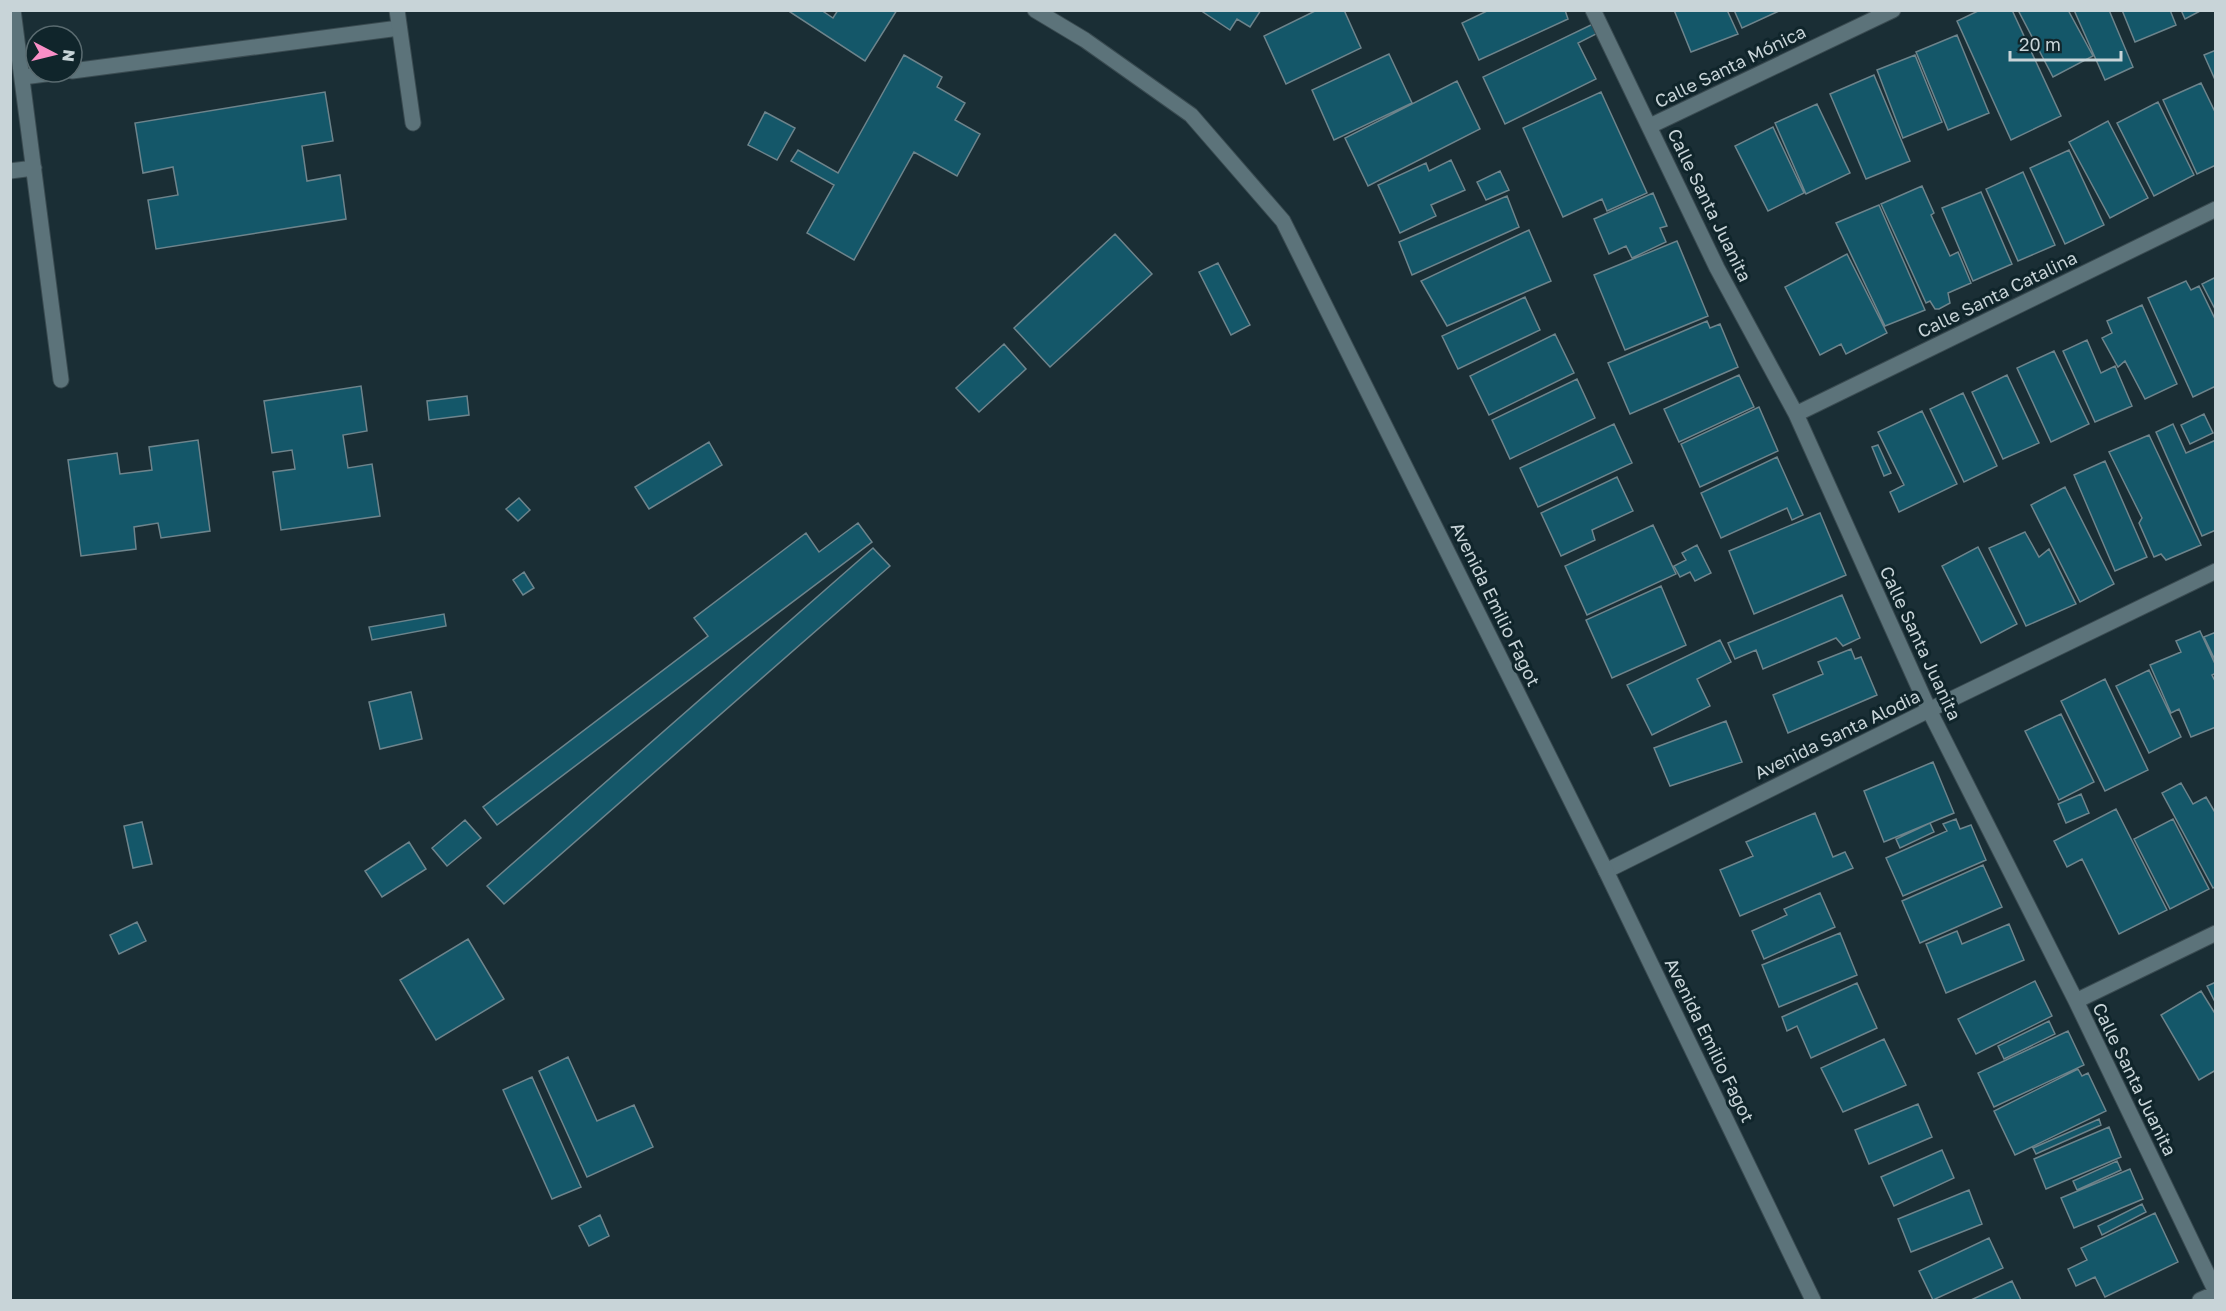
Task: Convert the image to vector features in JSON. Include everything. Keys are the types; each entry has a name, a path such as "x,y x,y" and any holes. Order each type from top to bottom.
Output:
{"street":[{"path":"13,10 61,380"},
{"path":"397,10 413,123"},
{"name":"Avenida Emilio Fagot","path":"1035,10 1085,40 1191,115 1283,221 1606,871 1813,1300"},
{"name":"Calle Santa Juanita","path":"1593,10 1717,268 1796,414 1929,710 2076,1001 2216,1292"},
{"name":"Calle Santa Mónica","path":"1650,126 1893,10"},
{"path":"84,68 399,28"},
{"path":"10,171 34,168"},
{"name":"Calle Santa Catalina","path":"1796,414 2216,209"},
{"name":"Avenida Santa Alodia","path":"1606,871 1929,710 2216,571"},
{"path":"2076,1001 2216,933"},
{"path":"2200,1300 2216,1292"}],"building":[{"path":"787,10 821,10 833,18 838,10 897,10 865,61"},
{"path":"1200,10 1261,10 1250,27 1237,19 1230,30"},
{"path":"1317,10 1344,10 1361,48 1286,84 1264,36"},
{"path":"1489,10 1565,10 1568,19 1479,60 1462,23"},
{"path":"1674,10 1727,10 1738,34 1691,52"},
{"path":"1734,10 1779,10 1779,11 1742,28"},
{"path":"1980,10 2012,10 2061,116 2011,140 1957,21"},
{"path":"2018,10 2068,10 2093,56 2053,77"},
{"path":"2074,10 2109,10 2133,67 2105,80"},
{"path":"2122,10 2170,10 2176,25 2135,42"},
{"path":"2181,10 2202,10 2185,19"},
{"path":"1595,23 1600,32 1578,43 1596,79 1505,124 1483,77"},
{"path":"1957,35 1989,113 1948,130 1916,52"},
{"path":"2216,50 2216,82 2204,55"},
{"path":"1389,54 1412,103 1334,140 1312,90"},
{"path":"904,55 942,77 937,87 965,103 955,120 980,134 957,176 914,152 854,260 807,233 834,185 791,161 798,150 838,173"},
{"path":"1915,55 1942,122 1903,138 1877,70"},
{"path":"1874,75 1910,161 1866,179 1830,94"},
{"path":"1457,81 1480,129 1368,186 1345,138"},
{"path":"2201,83 2216,114 2216,165 2197,174 2163,100"},
{"path":"325,92 333,141 302,146 307,181 340,175 346,219 156,249 148,200 178,195 173,167 143,173 135,123"},
{"path":"1601,92 1647,193 1607,211 1602,199 1563,217 1523,128"},
{"path":"2158,102 2194,175 2154,196 2117,123"},
{"path":"1817,104 1850,173 1806,194 1775,123"},
{"path":"765,112 795,128 777,160 748,145"},
{"path":"2108,121 2148,198 2110,218 2069,142"},
{"path":"1773,127 1804,193 1768,211 1735,146"},
{"path":"2069,150 2104,225 2065,244 2030,168"},
{"path":"1451,160 1465,190 1431,205 1436,216 1400,233 1378,185 1426,163 1429,171"},
{"path":"1500,171 1509,190 1486,200 1477,182"},
{"path":"2023,172 2055,245 2018,261 1986,189"},
{"path":"1922,186 1934,213 1931,215 1950,256 1958,252 1971,283 1948,293 1950,303 1939,309 1935,309 1930,301 1926,303 1881,204"},
{"path":"1981,192 2012,264 1973,281 1942,208"},
{"path":"1653,193 1667,226 1660,228 1666,242 1632,258 1626,246 1609,254 1594,219"},
{"path":"1507,196 1519,227 1412,275 1399,242"},
{"path":"1879,205 1925,310 1885,326 1836,223"},
{"path":"1529,230 1551,281 1447,326 1421,281"},
{"path":"1115,234 1152,274 1050,367 1014,328"},
{"path":"1677,241 1708,316 1625,350 1594,275"},
{"path":"1847,254 1887,333 1846,354 1841,344 1820,355 1785,287"},
{"path":"1218,263 1250,325 1231,335 1199,272"},
{"path":"2216,277 2216,311 2202,284"},
{"path":"2186,281 2191,290 2199,286 2216,321 2216,386 2193,397 2148,298"},
{"path":"1525,297 1540,330 1458,369 1442,336"},
{"path":"2142,305 2177,384 2145,399 2125,361 2118,367 2102,338 2112,333 2107,321"},
{"path":"1707,321 1710,328 1720,324 1738,367 1630,414 1608,363"},
{"path":"1555,334 1574,373 1489,415 1470,376"},
{"path":"2087,340 2101,373 2115,366 2132,406 2095,422 2063,351"},
{"path":"1004,344 1026,369 979,412 956,388"},
{"path":"2054,351 2089,424 2051,442 2017,368"},
{"path":"1739,375 1754,407 1679,442 1664,409"},
{"path":"2007,375 2039,443 2003,459 1972,392"},
{"path":"1577,379 1595,418 1510,459 1492,420"},
{"path":"361,386 367,431 343,435 348,468 372,464 380,516 281,530 273,472 295,469 292,450 272,453 264,401"},
{"path":"1963,393 1997,466 1964,482 1930,409"},
{"path":"467,396 469,415 429,420 427,401"},
{"path":"1759,407 1778,451 1700,487 1681,444"},
{"path":"1922,411 1957,484 1899,512 1890,492 1904,485 1878,432"},
{"path":"2204,414 2213,433 2190,444 2181,425"},
{"path":"1614,424 1632,463 1538,507 1520,468"},
{"path":"2173,424 2186,453 2216,440 2216,530 2202,536 2156,432"},
{"path":"2149,435 2201,545 2166,560 2161,554 2154,557 2139,523 2142,518 2109,452"},
{"path":"198,440 210,531 161,538 158,523 134,527 136,549 81,556 68,460 117,453 120,474 152,470 149,447"},
{"path":"709,442 722,465 649,509 635,487"},
{"path":"1878,445 1891,473 1884,476 1872,447"},
{"path":"1777,457 1803,515 1792,520 1787,508 1721,538 1701,493"},
{"path":"2105,461 2147,557 2115,571 2074,475"},
{"path":"1617,477 1633,511 1592,530 1595,540 1561,556 1541,513"},
{"path":"2065,487 2114,584 2080,602 2031,505"},
{"path":"519,498 530,510 518,521 506,509"},
{"path":"1820,513 1846,575 1754,614 1729,551"},
{"path":"858,523 872,542 497,825 483,807 708,636 694,618 806,533 819,552"},
{"path":"1653,525 1676,574 1587,615 1565,566"},
{"path":"2025,532 2039,557 2049,549 2076,604 2026,626 1989,548"},
{"path":"1697,545 1711,573 1695,581 1690,572 1680,577 1674,566 1686,560 1682,553"},
{"path":"1978,547 2017,624 1981,643 1942,566"},
{"path":"873,548 890,566 504,904 487,886"},
{"path":"524,572 534,588 523,595 513,580"},
{"path":"1661,586 1686,645 1612,678 1586,620"},
{"path":"1842,595 1860,638 1843,646 1836,638 1763,669 1756,650 1735,659 1728,643"},
{"path":"444,614 446,626 372,640 369,627"},
{"path":"2200,631 2216,666 2216,673 2212,675 2216,683 2216,727 2191,737 2179,709 2171,713 2150,665 2181,652 2176,641"},
{"path":"2216,632 2216,662 2204,637"},
{"path":"1720,640 1731,662 1697,679 1710,706 1652,735 1627,685"},
{"path":"1851,649 1855,659 1861,657 1877,695 1788,733 1773,695 1823,674 1818,662"},
{"path":"2149,670 2181,737 2149,753 2116,686"},
{"path":"2105,679 2148,770 2105,791 2061,701"},
{"path":"411,692 422,739 380,749 369,702"},
{"path":"2061,714 2094,782 2059,800 2025,731"},
{"path":"1726,721 1742,762 1670,786 1654,748"},
{"path":"1933,762 1954,813 1884,842 1864,791"},
{"path":"2181,783 2193,804 2206,797 2216,814 2216,886 2213,888 2162,793"},
{"path":"2081,794 2089,813 2066,823 2058,804"},
{"path":"2116,809 2167,910 2119,934 2082,859 2067,867 2054,841"},
{"path":"1815,813 1833,857 1845,852 1853,868 1740,916 1720,870 1753,856 1746,842"},
{"path":"1956,819 1960,829 1971,825 1986,860 1903,896 1886,858 1947,831 1943,824"},
{"path":"2173,819 2209,889 2170,909 2134,839"},
{"path":"465,820 481,838 447,866 432,848"},
{"path":"142,822 152,864 133,868 124,826"},
{"path":"1930,823 1934,832 1900,848 1896,839"},
{"path":"409,842 426,869 382,897 365,871"},
{"path":"1983,865 2002,907 1920,943 1902,901"},
{"path":"1820,893 1835,927 1764,959 1752,931 1787,915 1784,909"},
{"path":"137,922 146,941 119,954 110,935"},
{"path":"2009,924 2024,960 1946,993 1926,944 1957,931 1962,944"},
{"path":"1840,933 1857,975 1779,1007 1762,965"},
{"path":"468,939 504,999 436,1040 400,980"},
{"path":"2035,981 2052,1016 1976,1054 1958,1019"},
{"path":"2216,982 2216,1004 2207,986"},
{"path":"1857,983 1877,1028 1811,1058 1797,1026 1787,1031 1782,1017"},
{"path":"2201,991 2216,1015 2216,1070 2199,1080 2161,1015"},
{"path":"2049,1021 2055,1034 2004,1059 1998,1046"},
{"path":"2068,1031 2084,1065 1994,1107 1978,1073"},
{"path":"1884,1039 1906,1085 1843,1112 1821,1068"},
{"path":"568,1057 597,1121 634,1105 653,1147 587,1177 539,1071"},
{"path":"2078,1069 2082,1076 2088,1073 2106,1111 2015,1155 1994,1111"},
{"path":"532,1077 581,1187 552,1199 503,1090"},
{"path":"1918,1104 1932,1137 1869,1164 1855,1130"},
{"path":"2099,1119 2101,1125 2036,1154 2033,1148"},
{"path":"2109,1127 2121,1157 2046,1189 2034,1159"},
{"path":"1942,1150 1954,1178 1894,1206 1881,1177"},
{"path":"2117,1161 2121,1170 2077,1190 2073,1181"},
{"path":"2130,1169 2143,1199 2074,1228 2061,1198"},
{"path":"1969,1190 1982,1224 1911,1252 1898,1219"},
{"path":"2142,1204 2146,1212 2102,1235 2098,1226"},
{"path":"2155,1213 2178,1262 2105,1297 2095,1277 2076,1286 2068,1269 2087,1260 2081,1248"},
{"path":"600,1215 609,1236 589,1246 579,1226"},
{"path":"1989,1238 2003,1268 1933,1300 1919,1271"},
{"path":"2012,1281 2021,1300 1971,1300"}]}
